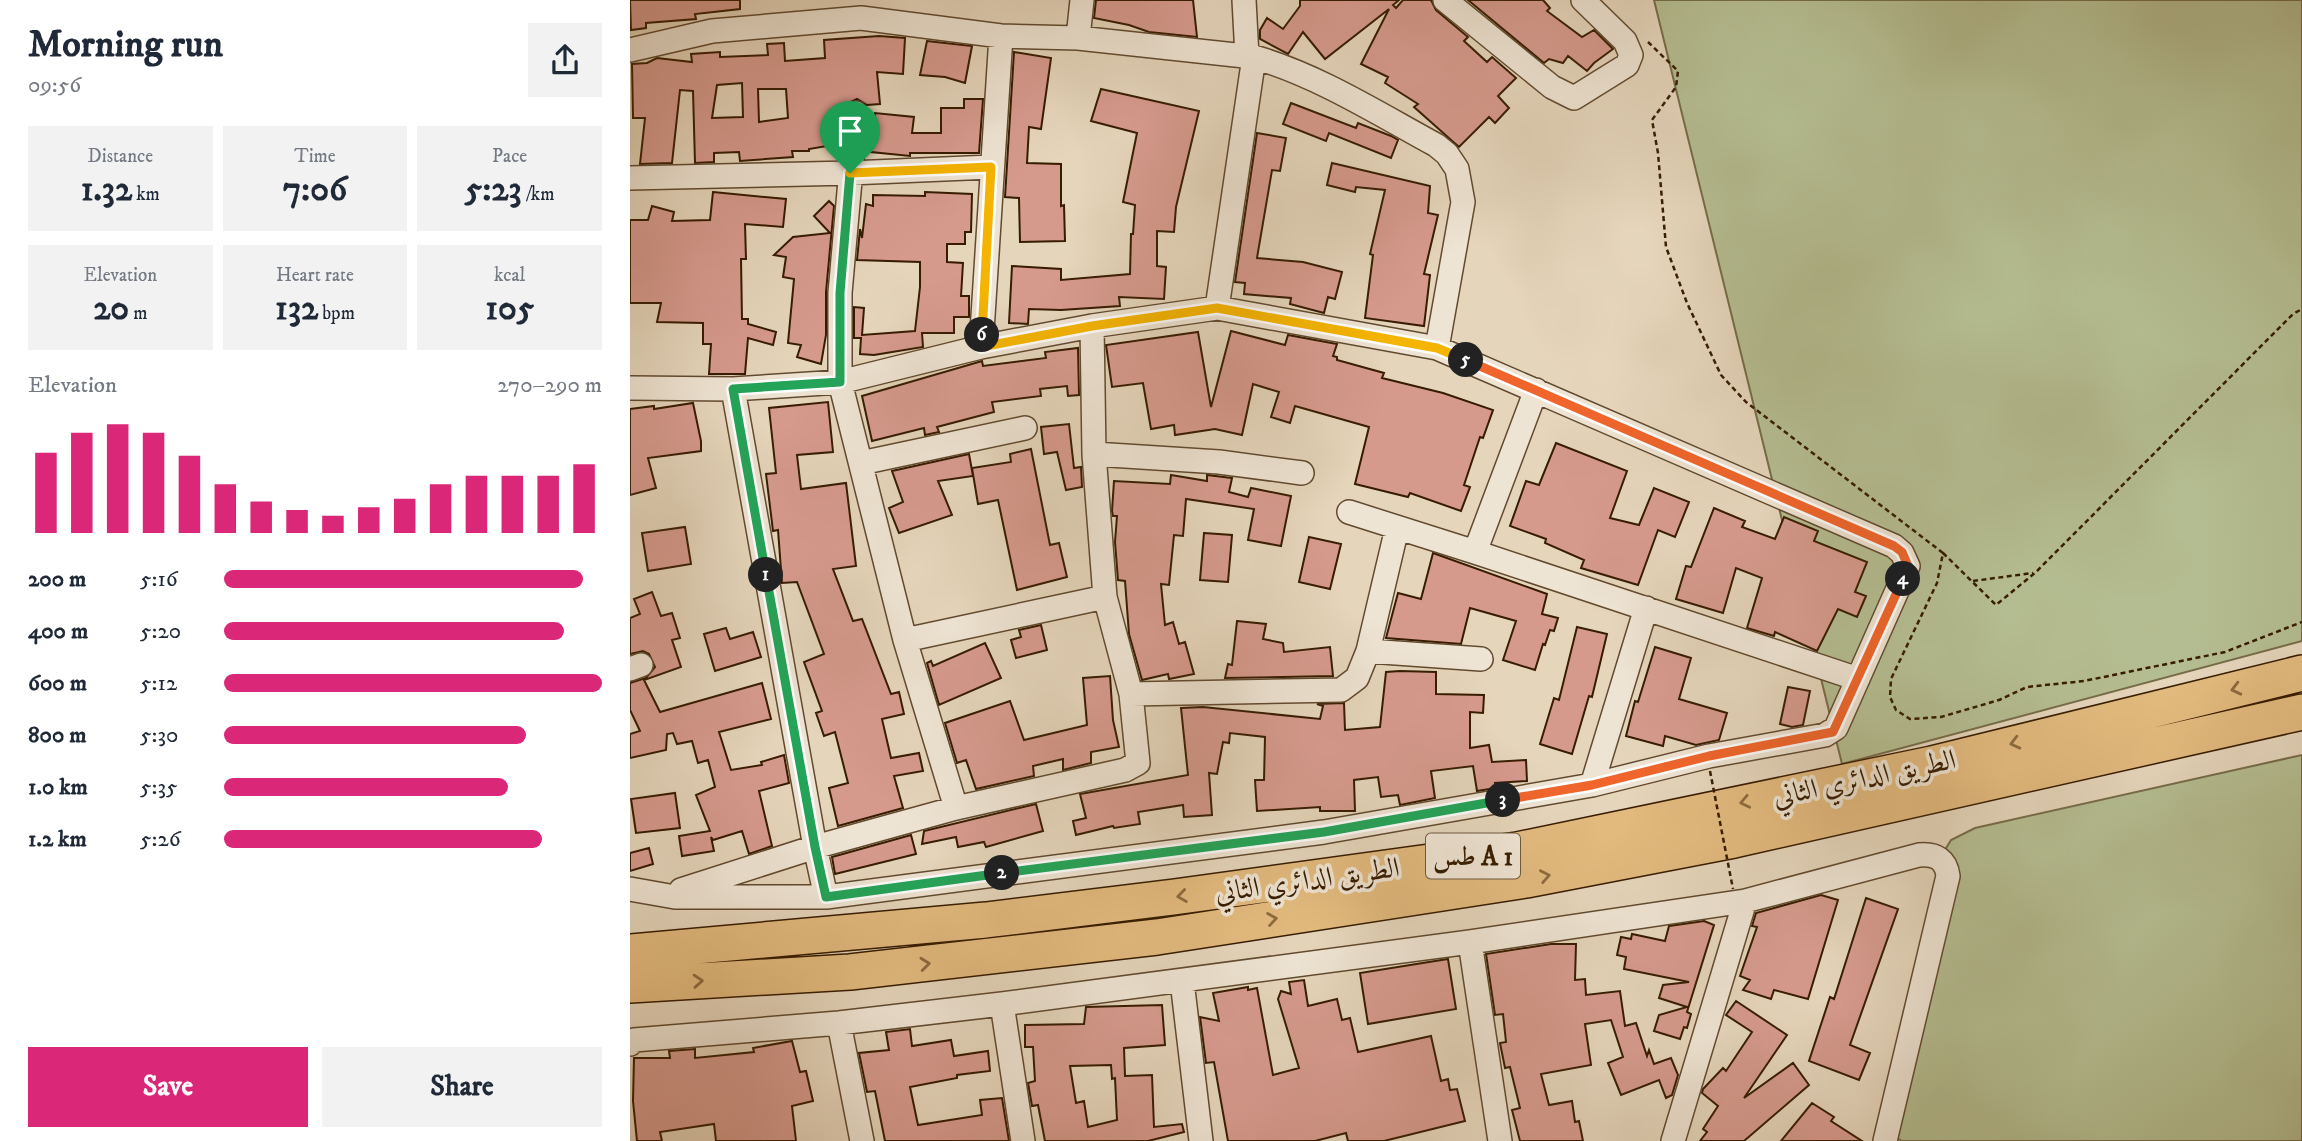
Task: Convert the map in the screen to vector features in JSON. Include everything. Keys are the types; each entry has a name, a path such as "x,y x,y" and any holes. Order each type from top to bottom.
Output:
{"highway":[{"name":"الطريق الدائري الثاني","path":"630,952 1053,912 1517,850 1933,764 2302,673"},
{"name":"الطريق الدائري الثاني","path":"630,985 850,972 1157,937 1525,880 1801,826 2302,712"},
{"path":"630,942 683,948"}],"street":[{"path":"1078,37 1082,0"},
{"path":"1217,308 1250,57 1244,0"},
{"path":"1445,0 1552,87 1574,98 1627,65 1631,55 1625,41 1583,0"},
{"path":"630,50 712,31 861,9 1000,36 1078,37 1250,57 1318,80 1447,153 1460,177 1463,202 1437,348"},
{"path":"981,347 1000,36"},
{"path":"856,113 840,293 840,382 905,639 956,808"},
{"path":"630,178 991,167"},
{"path":"630,388 733,389 840,382 981,347 1092,326 1217,308 1437,348 1876,538 1902,552 1908,566 1833,732 1709,756 1592,785 1324,832 826,897 675,897 630,889"},
{"path":"664,895 815,847 956,808 1133,766 1139,762 1131,694 1105,597 1094,454 1092,326"},
{"path":"733,389 826,897"},
{"path":"1475,552 1536,390"},
{"path":"860,463 1026,428"},
{"path":"1094,454 1219,461 1302,474"},
{"path":"1349,512 1858,680"},
{"path":"1131,694 1340,690 1357,678 1368,651 1397,528"},
{"path":"905,639 1105,597"},
{"path":"1592,785 1646,608"},
{"path":"1368,651 1481,659"},
{"path":"630,1044 634,1040 839,1023 1002,1004 1470,942 1739,895 1919,855 1933,855 1945,864 1948,876 1892,1138"},
{"path":"1673,1141 1739,895"},
{"path":"1470,942 1500,1141"},
{"path":"1182,981 1201,1141"},
{"path":"1002,1004 1023,1141"},
{"path":"839,1023 862,1141"}],"path":[{"path":"1642,35 1678,71 1676,87 1652,120 1658,153 1665,247 1721,375 1746,402 1943,553 1996,605 2036,572 2293,314 2302,309"},
{"path":"1943,553 1937,583 1891,679 1890,697 1896,710 1910,719 1941,717 1999,700 2027,687 2084,681 2225,652 2302,622"},
{"path":"1972,581 2036,572"},
{"path":"1710,771 1739,895"}],"green space":[{"path":"1654,0 2302,0 2302,641 1842,764"},
{"path":"2302,755 2302,1141 1902,1141 1888,1133 1940,858 1951,840 1975,828"}],"building":[{"path":"630,0 740,0 740,9 695,14 696,19 646,23 646,28 631,30"},
{"path":"1096,0 1193,0 1197,37 1149,32 1094,18"},
{"path":"1300,0 1399,0 1393,5 1396,8 1403,0 1431,0 1436,10 1468,37 1464,41 1487,62 1492,57 1516,78 1498,96 1509,108 1495,123 1489,117 1459,147 1414,107 1418,104 1385,83 1388,77 1361,64 1389,9 1325,59 1303,32 1288,54 1260,39 1260,30 1267,18 1283,29 1300,6"},
{"path":"1468,0 1543,0 1550,8 1547,11 1582,37 1594,30 1613,49 1587,71 1568,56 1563,63 1549,59 1544,63"},
{"path":"879,36 905,38 903,74 877,72 880,104 867,105 857,99 839,108 839,144 809,151 792,151 793,157 740,161 739,152 714,153 714,162 695,163 693,91 680,90 672,163 640,164 645,118 633,118 632,64 647,63 657,58 692,62 691,54 720,52 720,57 768,55 767,44 784,43 785,61 825,58 824,40","holes":["742,83 743,117 712,118 717,85","758,89 786,89 788,118 759,122"]},
{"path":"927,41 972,46 965,83 945,77 920,75"},
{"path":"1014,52 1051,58 1041,129 1029,127 1027,163 1061,164 1061,206 1064,205 1065,241 1020,242 1019,198 1005,197"},
{"path":"1101,89 1199,111 1176,207 1174,232 1157,231 1157,266 1166,267 1164,299 1119,297 1120,306 1029,309 1028,324 1009,323 1012,266 1061,269 1061,280 1130,274 1135,205 1123,202 1137,133 1091,121"},
{"path":"964,99 983,99 979,153 910,153 910,156 871,152 875,113 914,117 912,133 941,133 941,108 964,108"},
{"path":"1291,103 1356,128 1358,123 1391,136 1398,140 1391,158 1329,133 1326,141 1283,124"},
{"path":"1257,133 1286,138 1280,171 1272,170 1257,258 1303,262 1342,272 1335,299 1328,297 1324,313 1290,304 1291,298 1244,294 1245,283 1235,282"},
{"path":"1332,163 1430,186 1428,213 1438,215 1424,274 1430,275 1424,326 1365,318 1373,255 1370,254 1385,190 1356,187 1355,192 1327,185"},
{"path":"713,192 786,199 783,227 745,224 746,259 741,259 742,319 748,319 748,324 776,332 773,345 748,338 745,374 709,374 711,344 703,344 703,323 657,322 661,303 630,303 630,220 648,220 652,206 674,212 672,221 710,220"},
{"path":"925,192 972,194 971,232 965,232 965,244 947,244 947,262 963,263 961,296 969,296 969,317 954,317 954,333 922,333 923,347 874,355 860,354 861,338 854,338 854,307 864,308 862,335 915,331 920,287 920,262 857,260 866,204 873,206 873,195 925,196"},
{"path":"829,201 834,206 826,292 826,335 821,364 797,357 801,345 788,343 794,279 783,277 786,257 774,255 793,237 830,233 814,216"},
{"path":"1231,331 1285,345 1288,335 1337,344 1333,356 1337,357 1337,360 1384,373 1382,378 1443,393 1493,410 1483,438 1480,437 1464,485 1470,487 1461,511 1410,493 1408,497 1355,484 1369,427 1295,406 1290,423 1271,417 1279,392 1253,384 1242,435 1215,429 1175,435 1174,425 1151,429 1143,383 1112,387 1106,345 1198,332 1211,407"},
{"path":"1078,348 1079,395 1068,396 1067,386 1040,389 1041,396 992,402 994,412 937,427 939,432 925,435 924,428 872,441 862,396 982,361 983,366 1046,358 1045,352"},
{"path":"828,402 833,452 797,455 801,489 846,483 856,566 833,569 853,621 862,619 891,694 899,692 904,714 882,719 891,758 919,753 923,771 894,776 903,808 838,826 829,788 848,783 835,732 824,736 816,713 822,711 804,662 824,654 797,582 782,583 778,530 773,531 766,474 776,473 769,408"},
{"path":"693,403 701,451 648,458 656,488 630,495 630,409 654,406 654,409"},
{"path":"1069,424 1074,468 1081,467 1082,487 1066,490 1057,452 1044,454 1041,427"},
{"path":"1556,443 1627,471 1610,518 1639,525 1654,488 1689,502 1675,537 1658,530 1638,585 1581,568 1584,560 1545,543 1546,539 1510,526 1526,481 1539,485"},
{"path":"1031,449 1050,545 1059,543 1067,577 1017,590 998,500 978,504 972,468 1011,462 1010,454"},
{"path":"969,454 973,476 938,481 952,515 899,533 889,508 903,502 892,471"},
{"path":"1171,475 1207,481 1207,475 1232,478 1229,492 1248,497 1251,488 1291,496 1281,546 1248,540 1254,509 1186,499 1183,536 1174,535 1169,585 1161,584 1165,625 1173,622 1179,644 1185,642 1194,674 1169,679 1168,674 1142,680 1129,634 1125,581 1118,580 1115,542 1117,516 1113,516 1112,511 1114,481 1170,484"},
{"path":"1714,508 1745,521 1742,527 1775,539 1784,517 1818,531 1814,541 1867,562 1855,592 1866,596 1857,617 1838,609 1817,651 1775,632 1774,636 1747,628 1762,578 1736,568 1723,613 1676,599 1686,566 1691,567"},
{"path":"685,527 691,564 648,571 642,533"},
{"path":"1204,533 1232,535 1228,582 1200,580"},
{"path":"1309,537 1341,544 1330,589 1299,582"},
{"path":"1433,553 1547,594 1542,614 1558,618 1554,631 1550,630 1545,645 1543,644 1535,670 1503,660 1516,621 1470,608 1461,644 1386,638 1398,593 1421,599"},
{"path":"652,592 661,616 672,613 680,638 672,640 681,667 644,680 660,712 762,683 771,719 719,732 731,770 762,765 761,762 784,755 789,783 759,791 772,846 749,854 742,831 713,840 711,837 714,851 682,856 679,836 710,831 696,795 715,787 708,760 698,763 692,741 677,744 673,733 667,734 666,750 630,758 630,734 640,731 630,710 630,683 646,678 655,667 649,654 643,651 630,654 630,618 640,614 634,599"},
{"path":"1237,621 1266,624 1263,639 1283,643 1284,652 1330,647 1333,676 1225,678 1228,664 1232,665"},
{"path":"1041,625 1047,650 1016,658 1011,640 1021,637 1019,630"},
{"path":"1577,627 1607,634 1592,697 1589,696 1572,754 1540,744 1554,698 1559,700"},
{"path":"726,628 730,639 753,632 761,657 715,671 704,634"},
{"path":"985,643 1001,678 939,705 927,663 931,661 933,666"},
{"path":"1655,647 1691,658 1679,699 1727,713 1719,740 1696,745 1665,736 1663,746 1626,736 1635,701 1638,702"},
{"path":"1386,672 1436,672 1436,694 1484,695 1483,713 1470,712 1470,748 1489,745 1492,762 1526,760 1527,781 1495,783 1496,788 1477,791 1473,766 1431,771 1435,798 1400,805 1398,795 1381,797 1378,777 1354,780 1355,811 1320,811 1320,807 1257,811 1255,780 1264,780 1265,737 1230,733 1229,743 1223,742 1217,774 1209,773 1212,815 1184,817 1183,805 1138,812 1140,824 1113,826 1076,835 1073,821 1086,818 1080,794 1188,775 1181,708 1203,707 1320,719 1323,706 1317,704 1344,703 1345,730 1380,727"},
{"path":"1110,676 1113,720 1119,747 1091,752 1091,763 1063,770 1063,759 1033,766 1034,776 976,789 966,760 957,763 945,723 1010,701 1024,740 1087,725 1083,678"},
{"path":"1788,687 1810,691 1803,725 1792,727 1780,724"},
{"path":"675,793 680,828 636,833 631,799"},
{"path":"1036,804 1043,831 986,847 984,842 958,847 956,837 922,844 924,831"},
{"path":"911,835 916,854 835,874 832,857"},
{"path":"649,848 653,864 630,871 630,853"},
{"path":"1821,895 1838,900 1808,999 1774,990 1771,999 1743,990 1750,980 1740,976 1757,927 1752,926 1756,913"},
{"path":"1866,898 1898,909 1850,1045 1870,1053 1859,1080 1809,1061 1830,997 1834,999"},
{"path":"1704,921 1714,925 1687,1012 1691,1014 1687,1028 1684,1027 1680,1039 1654,1031 1659,1015 1687,1007 1659,998 1663,985 1689,982 1624,969 1626,957 1617,955 1621,937 1631,939 1632,934 1665,941 1669,926"},
{"path":"1551,944 1576,944 1575,980 1585,979 1586,995 1620,991 1625,1026 1636,1023 1647,1056 1649,1050 1654,1064 1671,1058 1678,1075 1672,1095 1666,1098 1659,1080 1621,1095 1608,1063 1623,1057 1611,1020 1585,1024 1591,1065 1541,1074 1549,1105 1572,1101 1575,1122 1579,1121 1583,1141 1520,1141 1512,1110 1520,1108 1510,1067 1505,1068 1500,1043 1506,1042 1503,1014 1495,1015 1486,954"},
{"path":"1448,959 1456,1009 1368,1024 1360,973"},
{"path":"1304,980 1308,1006 1337,999 1342,1020 1350,1018 1358,1052 1431,1036 1441,1081 1448,1079 1450,1090 1457,1089 1465,1121 1384,1141 1348,1141 1346,1133 1315,1141 1228,1141 1214,1062 1206,1063 1200,1017 1219,1021 1213,993 1257,988 1273,1075 1299,1068 1278,999 1281,991 1291,994 1289,982"},
{"path":"1736,1001 1787,1035 1744,1098 1793,1063 1809,1085 1744,1141 1700,1141 1707,1132 1703,1129 1718,1106 1702,1093 1703,1089 1723,1068 1726,1071 1752,1032 1726,1015"},
{"path":"1162,1005 1165,1045 1124,1048 1125,1076 1152,1075 1154,1127 1182,1124 1184,1132 1148,1141 1045,1141 1038,1105 1032,1106 1028,1083 1035,1081 1033,1047 1025,1047 1025,1025 1084,1024 1086,1007","holes":["1111,1065 1112,1079 1115,1078 1117,1120 1088,1127 1084,1101 1076,1103 1070,1066"]},
{"path":"910,1029 912,1046 951,1040 954,1056 988,1051 990,1071 957,1075 957,1078 910,1087 918,1125 982,1115 980,1100 1002,1098 1009,1141 885,1141 875,1091 867,1092 859,1053 889,1050 886,1032"},
{"path":"792,1041 800,1072 806,1071 813,1101 792,1106 796,1141 716,1141 714,1124 660,1132 662,1141 637,1141 633,1101 634,1058 670,1058 669,1051 695,1049 695,1058 754,1052 753,1048"},
{"path":"1812,1103 1834,1117 1831,1121 1862,1141 1781,1141"}],"route":[{"path":"991,167 981,347 1092,326 1217,308 1437,348 1894,546 1902,552 1908,566 1836,728 1825,734 1709,756 1592,785 1324,832 826,897 733,389 840,382 840,293 850,173 991,167"}]}
